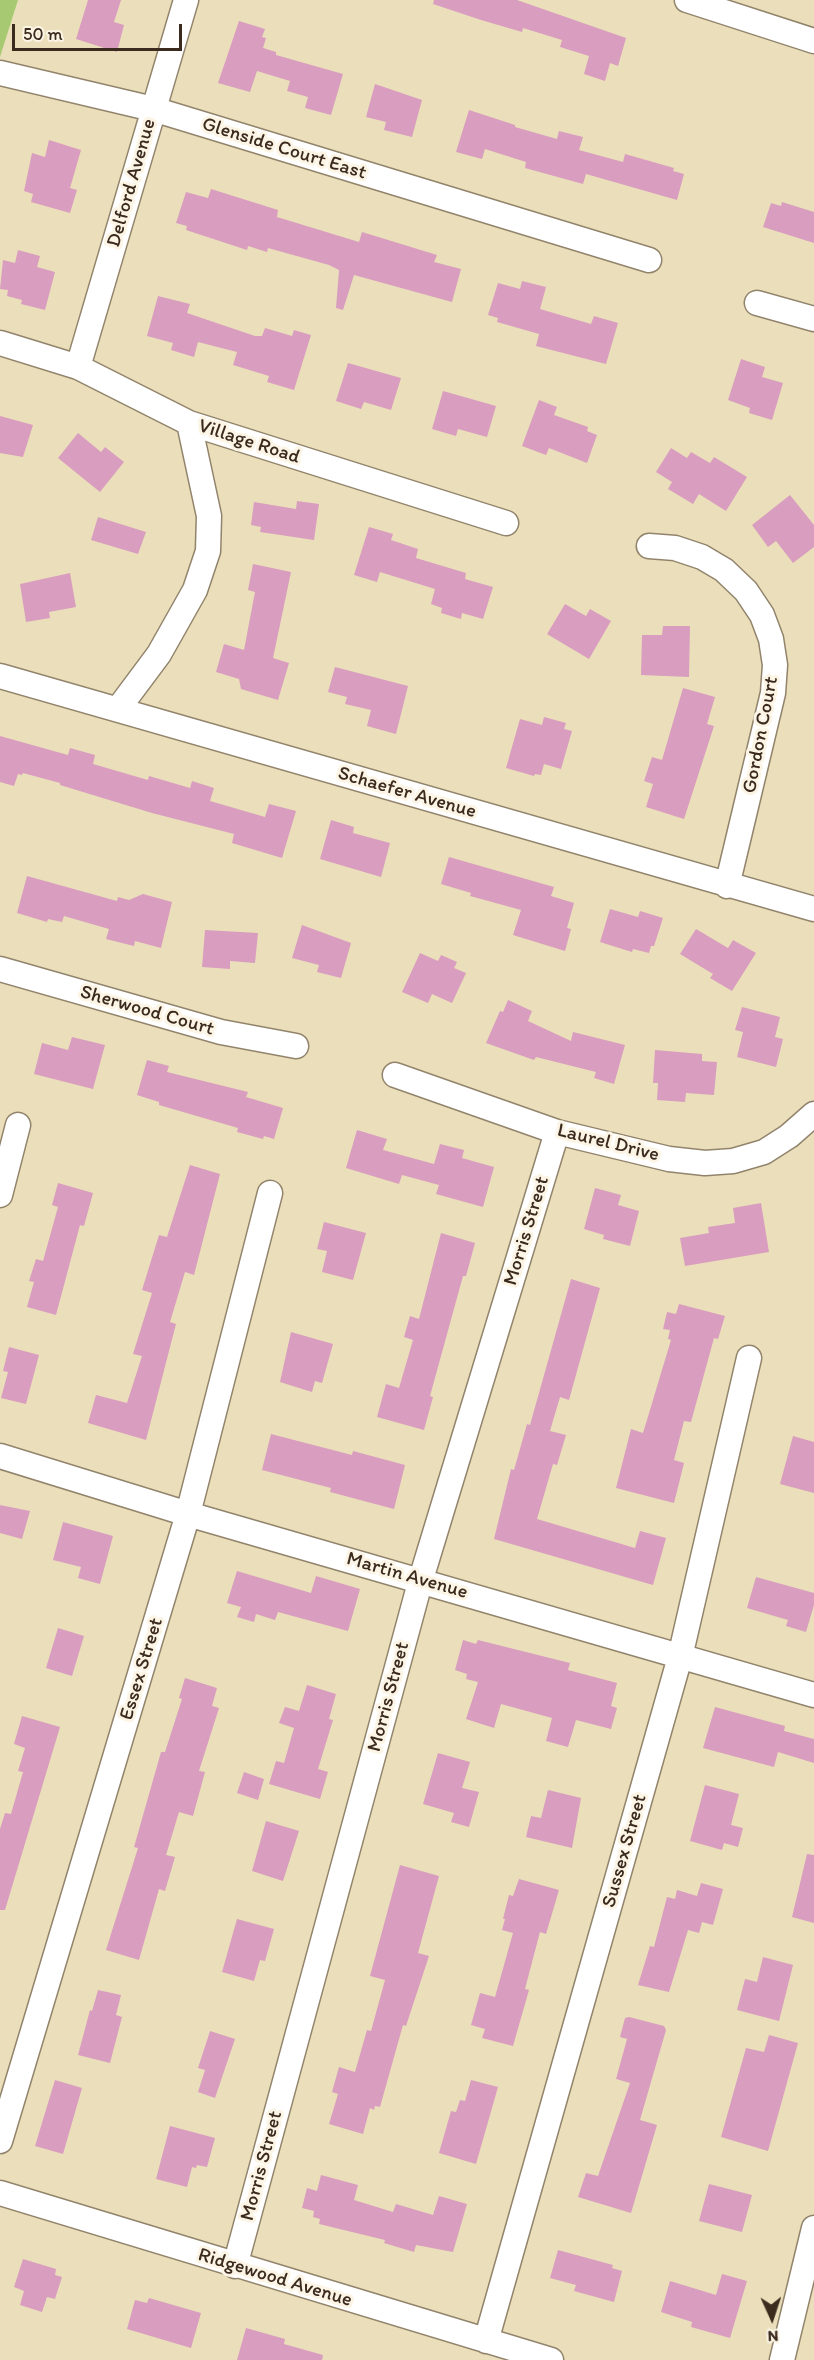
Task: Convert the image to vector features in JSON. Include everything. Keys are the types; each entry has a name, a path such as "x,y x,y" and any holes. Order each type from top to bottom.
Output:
{"street":[{"name":"Delford Avenue","path":"78,367 186,0"},
{"path":"687,0 814,41"},
{"name":"Glenside Court East","path":"0,74 153,109 649,260"},
{"path":"757,303 814,319"},
{"name":"Village Road","path":"0,343 78,367 189,423 506,523"},
{"path":"118,709 159,654 195,590 208,551 209,516 189,423"},
{"name":"Gordon Court","path":"649,546 675,548 702,557 724,570 746,591 762,615 771,639 775,665 773,693 728,886"},
{"name":"Schaefer Avenue","path":"0,676 814,909"},
{"name":"Sherwood Court","path":"0,969 220,1032 296,1046"},
{"name":"Laurel Drive","path":"395,1075 557,1132 669,1159 705,1163 733,1161 764,1152 789,1136 814,1114"},
{"path":"0,1195 18,1125"},
{"name":"Morris Street","path":"235,2266 421,1579 557,1132"},
{"name":"Essex Street","path":"0,2140 188,1514 270,1193"},
{"name":"Sussex Street","path":"486,2341 680,1657 749,1358"},
{"name":"Martin Avenue","path":"0,1456 188,1514 421,1579 814,1695"},
{"name":"Ridgewood Avenue","path":"0,2193 551,2360"},
{"path":"782,2360 814,2228"}],"green space":[{"path":"0,0 18,0 0,57"}],"building":[{"path":"88,0 121,0 114,22 124,25 117,52 76,39"},
{"path":"434,0 517,0 626,38 618,66 610,63 605,81 584,74 589,56 560,47 562,40 523,28 522,32 481,20 433,4"},
{"path":"239,21 265,29 262,37 266,38 263,48 276,52 276,55 343,74 331,115 305,108 308,97 287,91 290,81 257,71 250,92 218,83"},
{"path":"375,84 422,100 412,137 384,130 386,122 366,117"},
{"path":"469,110 557,139 559,131 583,137 579,150 623,162 625,154 674,168 673,171 684,174 677,200 586,174 583,184 525,168 526,162 485,149 482,159 456,152"},
{"path":"49,140 81,150 70,188 77,190 70,213 31,202 33,194 24,191 32,153 45,157"},
{"path":"211,189 278,210 277,217 359,242 362,232 437,255 434,262 461,269 452,302 354,275 343,310 336,308 339,270 329,265 268,248 267,252 248,246 247,250 186,230 187,226 176,223 186,192 208,198"},
{"path":"782,202 814,212 814,243 763,227 771,203 781,206"},
{"path":"18,250 40,256 37,267 55,272 45,310 21,304 22,300 7,296 8,290 0,289 3,260 15,263"},
{"path":"522,281 546,287 540,309 591,324 594,316 618,323 606,364 536,346 539,334 497,322 498,318 488,315 498,283 520,289"},
{"path":"158,296 190,304 187,313 255,336 262,336 265,328 292,336 294,330 311,335 294,390 267,382 269,376 233,365 237,352 198,342 194,357 171,350 173,343 147,336"},
{"path":"741,359 765,367 762,377 783,383 772,420 749,413 750,408 728,400"},
{"path":"348,363 401,378 391,410 364,402 361,409 336,401"},
{"path":"443,391 496,406 487,437 458,429 456,436 432,429"},
{"path":"539,400 557,407 554,415 588,427 587,431 597,435 587,463 549,448 546,455 522,446"},
{"path":"0,416 33,425 23,457 0,453"},
{"path":"78,433 101,452 105,447 124,462 100,492 58,458"},
{"path":"671,448 687,458 691,452 710,463 714,457 747,477 726,511 699,494 693,504 668,489 672,482 656,472"},
{"path":"790,495 814,525 814,547 793,563 776,541 768,547 752,525"},
{"path":"297,501 319,504 314,540 260,532 261,527 251,525 254,502 296,509"},
{"path":"98,517 146,532 138,554 91,540"},
{"path":"369,527 393,534 391,540 418,549 416,558 466,573 465,579 493,587 483,619 462,613 461,619 441,613 442,608 431,604 435,589 380,572 377,582 354,575"},
{"path":"253,564 291,572 273,658 289,663 278,700 241,689 239,679 216,672 224,644 244,650 255,592 248,590"},
{"path":"70,573 76,607 49,612 50,618 26,622 20,584"},
{"path":"565,604 586,616 590,609 611,621 589,659 547,634"},
{"path":"663,626 690,626 689,677 641,675 642,635 662,635"},
{"path":"335,667 408,686 396,734 367,726 371,710 345,704 347,697 328,692"},
{"path":"683,688 715,697 707,724 714,726 684,819 646,807 653,784 644,781 652,757 662,760"},
{"path":"544,717 566,723 564,729 572,731 561,769 544,764 541,775 535,774 534,776 506,768 520,719 542,725"},
{"path":"0,736 68,755 70,748 95,755 93,764 148,780 149,776 190,788 192,781 214,788 210,801 265,817 269,804 296,811 282,858 232,843 234,834 152,813 23,773 18,774 14,786 0,782"},
{"path":"331,820 354,827 353,833 390,843 381,877 320,859"},
{"path":"449,857 554,887 551,896 574,903 567,928 571,929 565,951 513,935 521,910 470,896 471,893 441,884"},
{"path":"27,876 117,901 118,897 129,900 143,894 172,902 161,948 135,941 134,946 106,939 109,929 64,916 62,922 48,919 47,922 17,913"},
{"path":"610,909 638,917 640,911 663,918 654,946 651,946 649,953 633,949 632,952 600,942"},
{"path":"302,925 351,943 341,978 317,972 319,965 292,958"},
{"path":"696,929 728,948 733,940 756,953 732,991 710,978 713,974 680,954"},
{"path":"205,930 258,933 255,963 230,961 230,969 202,967"},
{"path":"420,953 438,961 441,955 457,962 454,968 466,973 452,1003 432,994 428,1003 402,992"},
{"path":"508,1000 532,1011 528,1021 571,1041 573,1032 625,1045 614,1084 594,1078 596,1072 536,1057 534,1060 486,1043 500,1011 503,1012"},
{"path":"742,1007 780,1017 775,1037 783,1039 776,1067 737,1057 743,1032 735,1030"},
{"path":"72,1037 105,1045 93,1089 34,1074 42,1043 68,1050"},
{"path":"655,1050 702,1054 702,1061 717,1062 714,1095 686,1093 685,1102 657,1100 658,1083 653,1083"},
{"path":"147,1060 169,1066 167,1072 248,1092 246,1097 283,1108 274,1139 264,1136 263,1139 237,1132 238,1128 159,1105 159,1102 137,1095"},
{"path":"357,1130 387,1139 383,1150 434,1164 440,1144 464,1150 462,1158 494,1167 483,1207 436,1194 439,1185 402,1175 399,1184 346,1168"},
{"path":"190,1165 220,1174 194,1275 185,1272 170,1322 176,1324 146,1440 88,1423 96,1395 127,1403 142,1356 133,1354 152,1293 142,1290 159,1235 167,1237"},
{"path":"58,1183 93,1193 84,1226 80,1225 56,1315 27,1307 34,1282 29,1281 36,1259 43,1261 58,1207 52,1205"},
{"path":"595,1188 621,1195 618,1205 639,1211 630,1246 603,1239 604,1235 584,1229"},
{"path":"761,1203 769,1252 685,1266 680,1238 709,1233 708,1227 735,1223 733,1208"},
{"path":"324,1222 366,1233 353,1280 322,1272 327,1251 317,1249"},
{"path":"441,1233 475,1243 466,1276 463,1276 430,1396 433,1397 424,1430 377,1417 386,1384 399,1388 413,1340 404,1337 410,1316 419,1319"},
{"path":"571,1279 600,1288 569,1400 560,1397 550,1431 566,1435 557,1465 553,1464 537,1519 635,1548 640,1531 666,1538 653,1585 494,1539 511,1469 514,1470 527,1424 530,1425"},
{"path":"679,1304 725,1316 718,1339 714,1338 691,1422 684,1421 674,1460 684,1463 674,1503 616,1488 631,1429 643,1433 671,1340 668,1339 670,1330 663,1329 667,1312 676,1314"},
{"path":"291,1332 333,1344 322,1383 315,1381 312,1392 280,1382"},
{"path":"9,1347 39,1355 26,1404 1,1398 8,1372 3,1371"},
{"path":"271,1434 352,1455 353,1451 405,1465 394,1509 330,1492 331,1488 262,1470"},
{"path":"793,1436 814,1442 814,1493 780,1484"},
{"path":"0,1505 30,1511 22,1539 0,1533"},
{"path":"63,1522 113,1536 100,1584 78,1578 81,1567 53,1560"},
{"path":"237,1571 311,1593 316,1576 360,1589 348,1631 278,1612 275,1620 256,1614 254,1622 237,1617 241,1607 227,1603"},
{"path":"756,1577 814,1593 814,1605 806,1632 786,1626 788,1620 747,1608"},
{"path":"58,1628 84,1636 72,1676 46,1668"},
{"path":"463,1640 476,1644 478,1640 570,1663 568,1670 617,1683 611,1706 617,1708 611,1729 576,1720 568,1747 546,1741 552,1718 501,1704 494,1728 466,1719 478,1682 466,1679 467,1674 455,1670"},
{"path":"185,1678 217,1688 212,1706 219,1708 199,1771 205,1772 193,1816 179,1812 166,1855 175,1857 165,1891 159,1889 139,1960 106,1950 138,1848 134,1847 161,1752 165,1752 182,1699 179,1698"},
{"path":"307,1685 336,1694 329,1719 333,1720 318,1769 328,1772 320,1799 269,1784 276,1761 284,1763 294,1728 279,1723 285,1707 299,1711"},
{"path":"715,1707 785,1726 784,1731 814,1739 814,1763 778,1752 774,1767 703,1748"},
{"path":"22,1716 60,1727 5,1910 0,1910 0,1829 5,1813 11,1814 23,1772 18,1771 25,1748 14,1744"},
{"path":"438,1753 470,1762 462,1788 479,1792 469,1827 451,1822 454,1813 423,1804"},
{"path":"244,1772 264,1779 258,1800 237,1793"},
{"path":"705,1785 739,1794 731,1825 743,1828 738,1847 724,1843 722,1850 690,1841"},
{"path":"548,1790 581,1798 572,1848 526,1837 531,1816 541,1818"},
{"path":"266,1821 299,1831 283,1881 252,1871"},
{"path":"807,1854 814,1855 814,1923 792,1917"},
{"path":"400,1865 439,1876 418,1953 429,1956 406,2026 403,2025 380,2107 375,2106 374,2110 370,2108 363,2134 329,2124 338,2094 332,2092 339,2067 355,2072 367,2030 371,2031 385,1980 370,1976"},
{"path":"519,1879 559,1890 546,1934 540,1932 525,1989 529,1990 513,2046 482,2038 485,2029 471,2025 480,1993 495,1997 513,1933 502,1930 505,1919 503,1919 509,1895 513,1896"},
{"path":"701,1883 723,1889 713,1925 702,1922 699,1933 688,1930 669,1992 638,1985 650,1946 654,1947 667,1897 675,1899 677,1890 697,1896"},
{"path":"237,1919 274,1929 265,1961 260,1960 254,1981 222,1972"},
{"path":"763,1957 793,1965 779,2021 737,2010 745,1979 757,1982"},
{"path":"98,1990 121,1995 116,2015 122,2017 110,2063 78,2055"},
{"path":"625,2018 664,2026 666,2030 640,2120 657,2125 631,2213 578,2197 586,2173 598,2176 630,2083 616,2079 627,2039 620,2037"},
{"path":"210,2031 235,2039 215,2098 198,2092 205,2070 198,2068"},
{"path":"769,2035 798,2043 768,2151 721,2137 746,2048 764,2052"},
{"path":"55,2080 82,2088 63,2154 35,2146"},
{"path":"471,2080 498,2087 476,2164 439,2153 451,2111 456,2112 460,2100 465,2101"},
{"path":"170,2126 215,2138 207,2167 197,2165 196,2168 192,2167 187,2187 156,2179"},
{"path":"321,2175 358,2185 354,2200 393,2212 396,2204 433,2215 439,2196 467,2204 453,2252 416,2245 414,2252 384,2243 385,2240 319,2224 320,2219 313,2217 314,2211 302,2208 307,2188 317,2191"},
{"path":"709,2184 752,2195 742,2232 699,2221"},
{"path":"558,2250 613,2265 612,2268 622,2271 614,2302 574,2291 576,2285 550,2278"},
{"path":"23,2259 56,2269 55,2275 62,2277 55,2299 47,2297 42,2312 20,2305 24,2291 14,2287"},
{"path":"722,2274 747,2281 730,2338 691,2327 692,2322 661,2312 670,2281 716,2295"},
{"path":"149,2298 201,2313 191,2348 127,2329 135,2300 147,2303"},
{"path":"246,2328 285,2339 284,2344 323,2355 322,2360 237,2360"}]}
